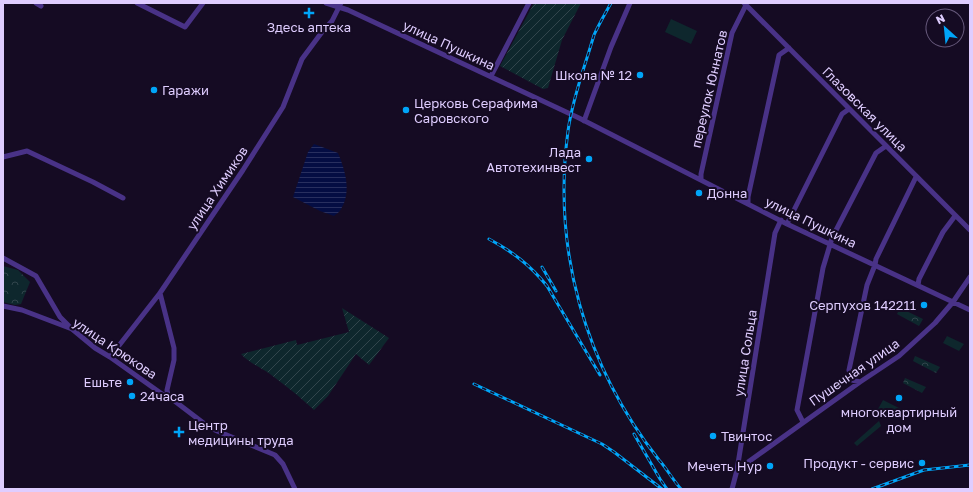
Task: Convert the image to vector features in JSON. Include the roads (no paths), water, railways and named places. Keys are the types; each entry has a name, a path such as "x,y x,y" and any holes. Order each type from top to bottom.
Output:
{"street":[{"path":"137,3 185,27 203,3"},
{"name":"улица Пушкина","path":"326,3 340,5 582,119 787,224 970,310"},
{"path":"491,76 529,3"},
{"path":"582,119 630,3"},
{"name":"Глазовская улица","path":"745,4 970,230"},
{"name":"переулок Юннатов","path":"701,180 701,174 732,33 745,4"},
{"name":"улица Химиков","path":"110,357 160,293 283,107 302,59 332,21 340,5"},
{"path":"748,204 748,197 779,55 789,48"},
{"path":"787,224 842,114 848,109"},
{"path":"803,422 796,410 823,268 832,238 876,153 886,146"},
{"path":"3,157 27,151 123,198"},
{"path":"860,382 852,380 849,370 867,285 876,259 916,177"},
{"path":"918,285 919,279 943,232 955,216"},
{"name":"улица Сольца","path":"732,489 737,470 775,233 781,220"},
{"path":"3,258 36,276 60,317 72,329"},
{"name":"Пушечная улица","path":"737,470 803,422 899,356 935,323 953,302 970,277"},
{"path":"160,293 174,348 174,360 167,390 168,396"},
{"name":"улица Крюкова","path":"3,306 22,310 72,329 95,348 162,394 168,396 210,428 275,455 283,464 295,489"}],"railway":[{"path":"611,3 594,35 575,98 568,131 564,175 565,219 570,263 580,305 593,346 611,386 633,424 681,489"},
{"path":"489,239 521,260 547,286 600,375"},
{"path":"542,267 556,291"},
{"path":"474,384 602,444 662,489"},
{"path":"634,434 667,489"},
{"path":"872,489 924,470 970,465"}],"place":[{"name":"Здесь аптека","path":"309,13"},
{"name":"Школа № 12","path":"640,75"},
{"name":"Гаражи","path":"154,90"},
{"name":"Церковь Серафима Саровского","path":"406,110"},
{"name":"Лада Автотехинвест","path":"589,159"},
{"name":"Донна","path":"699,193"},
{"name":"Серпухов 142211","path":"924,305"},
{"name":"Ешьте","path":"130,382"},
{"name":"24часа","path":"132,396"},
{"name":"многоквартирный дом","path":"899,398"},
{"name":"Центр медицины труда","path":"179,432"},
{"name":"Твинтос","path":"713,436"},
{"name":"Продукт - сервис","path":"922,463"},
{"name":"Мечеть Нур","path":"770,466"}]}
